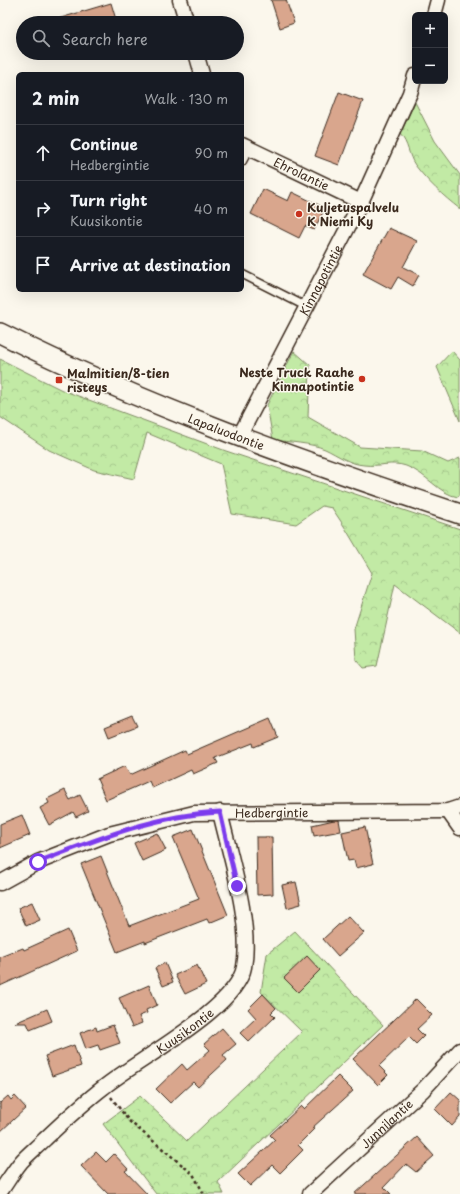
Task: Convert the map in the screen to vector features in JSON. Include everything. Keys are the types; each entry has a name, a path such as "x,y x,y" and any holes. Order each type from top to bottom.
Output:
{"main road":[{"name":"Lapaluodontie","path":"0,333 46,356 133,394 239,437 350,478 460,514"}],"street":[{"path":"180,0 185,16"},
{"path":"435,12 438,0"},
{"path":"198,60 201,72"},
{"name":"Kinnapotintie","path":"239,437 361,202 413,84"},
{"name":"Ehrolantie","path":"246,147 361,202"},
{"path":"454,809 460,828"},
{"name":"Hedbergintie","path":"0,883 38,862 109,834 194,813 454,809"},
{"name":"Kuusikontie","path":"0,1192 21,1162 64,1121 133,1065 196,1023 225,999 238,983 244,969 247,944 237,886 220,812"},
{"name":"Junnilantie","path":"310,1194 423,1090 460,1050"}],"lane":[{"path":"244,275 307,307"}],"path":[{"path":"104,1087 129,1121 193,1174 204,1194"}],"green space":[{"path":"415,102 435,141 460,175 460,209 436,188 415,165 400,134"},
{"path":"294,351 310,365 308,417 360,447 422,451 448,463 460,458 460,494 458,497 438,488 420,473 406,466 396,464 359,464 348,461 319,447 273,440 267,405"},
{"path":"452,351 460,360 460,421 437,367"},
{"path":"0,359 62,390 226,451 460,529 460,633 395,584 377,666 363,668 356,660 354,629 372,573 332,508 322,506 296,524 232,514 221,464 147,433 134,479 94,470 49,450 0,417"},
{"path":"295,931 383,1025 218,1182 224,1194 156,1194 103,1124 140,1096 187,1141 302,1032 261,992 267,954"}],"building":[{"path":"271,0 286,0 294,23 280,28"},
{"path":"111,3 115,16 67,16"},
{"path":"339,92 363,101 339,165 315,156"},
{"path":"263,189 288,201 292,192 325,208 314,230 305,226 299,238 251,214"},
{"path":"389,228 417,241 403,267 419,275 413,286 398,277 391,289 363,274"},
{"path":"132,716 137,726 109,737 105,727"},
{"path":"270,718 278,737 254,747 253,743 215,758 218,763 193,774 191,770 152,788 149,781 106,800 97,779 125,766 130,775 185,750 187,754"},
{"path":"65,790 70,800 80,795 88,811 76,817 73,812 49,825 40,808 49,803 47,799"},
{"path":"22,815 30,835 0,848 0,824"},
{"path":"339,820 341,831 314,836 312,825"},
{"path":"365,827 373,864 356,868 354,860 348,861 342,832"},
{"path":"193,829 228,915 209,923 207,919 117,952 81,864 101,856 129,926 199,899 173,837"},
{"path":"157,833 166,850 142,861 134,843"},
{"path":"256,837 272,837 273,894 257,895"},
{"path":"296,882 301,904 287,908 282,885"},
{"path":"32,902 40,920 26,926 18,908"},
{"path":"348,916 364,933 338,956 323,939"},
{"path":"68,930 77,951 0,986 0,957 23,948 24,950"},
{"path":"307,956 320,970 298,992 284,978"},
{"path":"165,963 173,982 163,986 155,968"},
{"path":"197,965 206,984 185,994 175,975"},
{"path":"149,985 157,1005 146,1010 147,1013 139,1016 142,1023 132,1027 119,998"},
{"path":"263,994 276,1008 271,1013 275,1017 249,1042 240,1033 256,1018 248,1009"},
{"path":"416,999 432,1015 417,1029 424,1036 416,1044 409,1037 379,1066 388,1075 378,1085 353,1059"},
{"path":"47,1009 52,1021 30,1030 27,1023 15,1023"},
{"path":"113,1025 120,1043 100,1050 98,1045 86,1049 80,1033 96,1027 97,1031"},
{"path":"222,1028 236,1044 223,1055 227,1060 198,1087 193,1082 170,1103 156,1089 182,1064 187,1070 210,1050 204,1044"},
{"path":"74,1045 81,1066 52,1076 45,1056"},
{"path":"338,1076 353,1091 312,1128 314,1129 298,1145 303,1150 280,1173 272,1165 250,1186 238,1174 275,1140 270,1135 301,1106 304,1109"},
{"path":"451,1092 460,1100 460,1117 452,1126 435,1109"},
{"path":"8,1096 11,1100 15,1096 26,1108 0,1132 0,1103"},
{"path":"417,1137 434,1156 416,1172 406,1164 384,1187 391,1194 354,1194"},
{"path":"96,1152 106,1162 114,1154 128,1169 125,1171 147,1194 108,1194 81,1166"}],"place":[{"name":"Kuljetuspalvelu K Niemi Ky","path":"299,214"},
{"name":"Neste Truck Raahe Kinnapotintie","path":"362,379"},
{"name":"Malmitien/8-tien risteys","path":"59,380"}],"route":[{"path":"38,862 109,834 168,818 194,813 220,812 237,886"}]}
